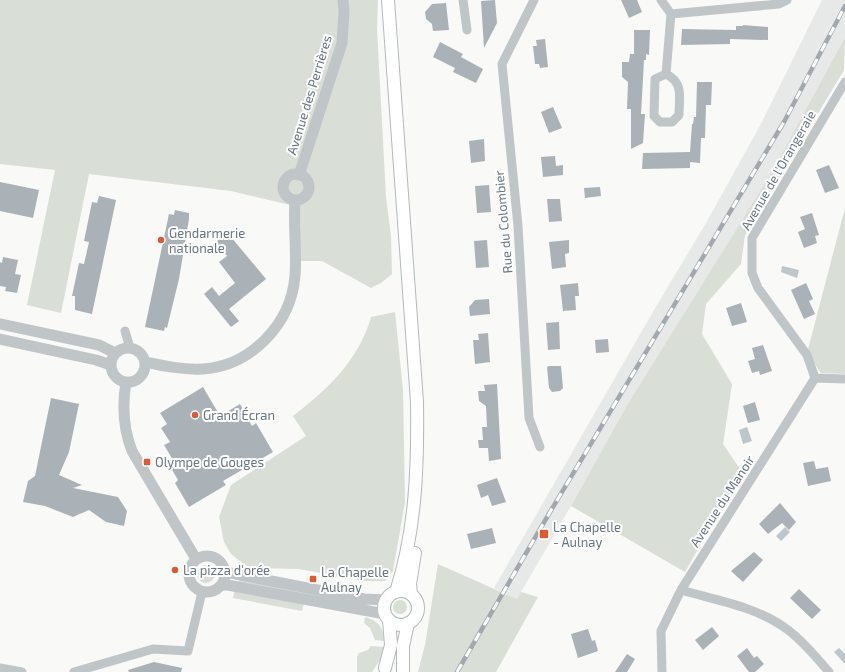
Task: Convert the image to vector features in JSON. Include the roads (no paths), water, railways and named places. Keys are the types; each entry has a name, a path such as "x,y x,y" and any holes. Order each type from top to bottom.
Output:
{"main road":[{"path":"388,0 418,402 425,453 424,478 410,584 411,594 417,604 417,611 414,618 408,623 403,646 404,671"},
{"path":"396,592 405,566 414,505 418,456 418,402"},
{"path":"404,671 398,667 382,670 391,644 384,607 390,594 404,591 411,594"},
{"path":"387,617 395,623 408,623"}],"street":[{"name":"Avenue des Perrières","path":"299,175 342,43 344,11 343,0"},
{"path":"462,0 467,30"},
{"name":"Rue du Colombier","path":"534,0 502,64 518,226 529,418 540,447"},
{"path":"661,0 671,14 666,74"},
{"path":"671,14 779,4 787,0"},
{"path":"666,74 675,78 679,83 679,115 672,122 660,122 654,116 655,79 666,74"},
{"name":"Avenue de l'Orangeraie","path":"815,378 807,355 758,288 752,273 752,238 845,84"},
{"path":"299,175 308,183 308,191 303,198 295,200 288,197 283,186 288,177 299,175"},
{"path":"145,362 185,369 204,369 222,365 241,358 251,352 271,334 282,318 291,300 294,282 295,200"},
{"path":"0,324 99,345 115,353"},
{"path":"125,331 130,348"},
{"path":"0,338 96,360 111,365"},
{"path":"122,348 137,350 142,355 145,362 145,370 141,377 134,381 126,382 118,379 113,373 111,365 115,353 122,348"},
{"path":"815,378 845,379"},
{"name":"Avenue du Manoir","path":"662,672 661,631 681,590 815,378"},
{"path":"126,382 124,423 126,435 132,451 196,559"},
{"path":"208,556 215,557 220,561 225,572 222,584 214,591 202,592 196,590 189,580 189,568 196,559 208,556"},
{"path":"225,572 364,599 386,600"},
{"path":"222,584 387,617"},
{"path":"681,590 758,613 787,629 811,650 829,672"},
{"path":"74,672 153,649 188,651 202,592"},
{"path":"0,668 22,672"}],"railway":[{"path":"457,672 550,512 784,122 845,6"}],"place":[{"name":"Gendarmerie nationale","path":"161,240"},
{"name":"Grand Écran","path":"195,415"},
{"name":"Olympe de Gouges","path":"147,462"},
{"name":"La Chapelle - Aulnay","path":"544,534"},
{"name":"La pizza d'orée","path":"175,570"},
{"name":"La Chapelle Aulnay","path":"313,579"}]}
